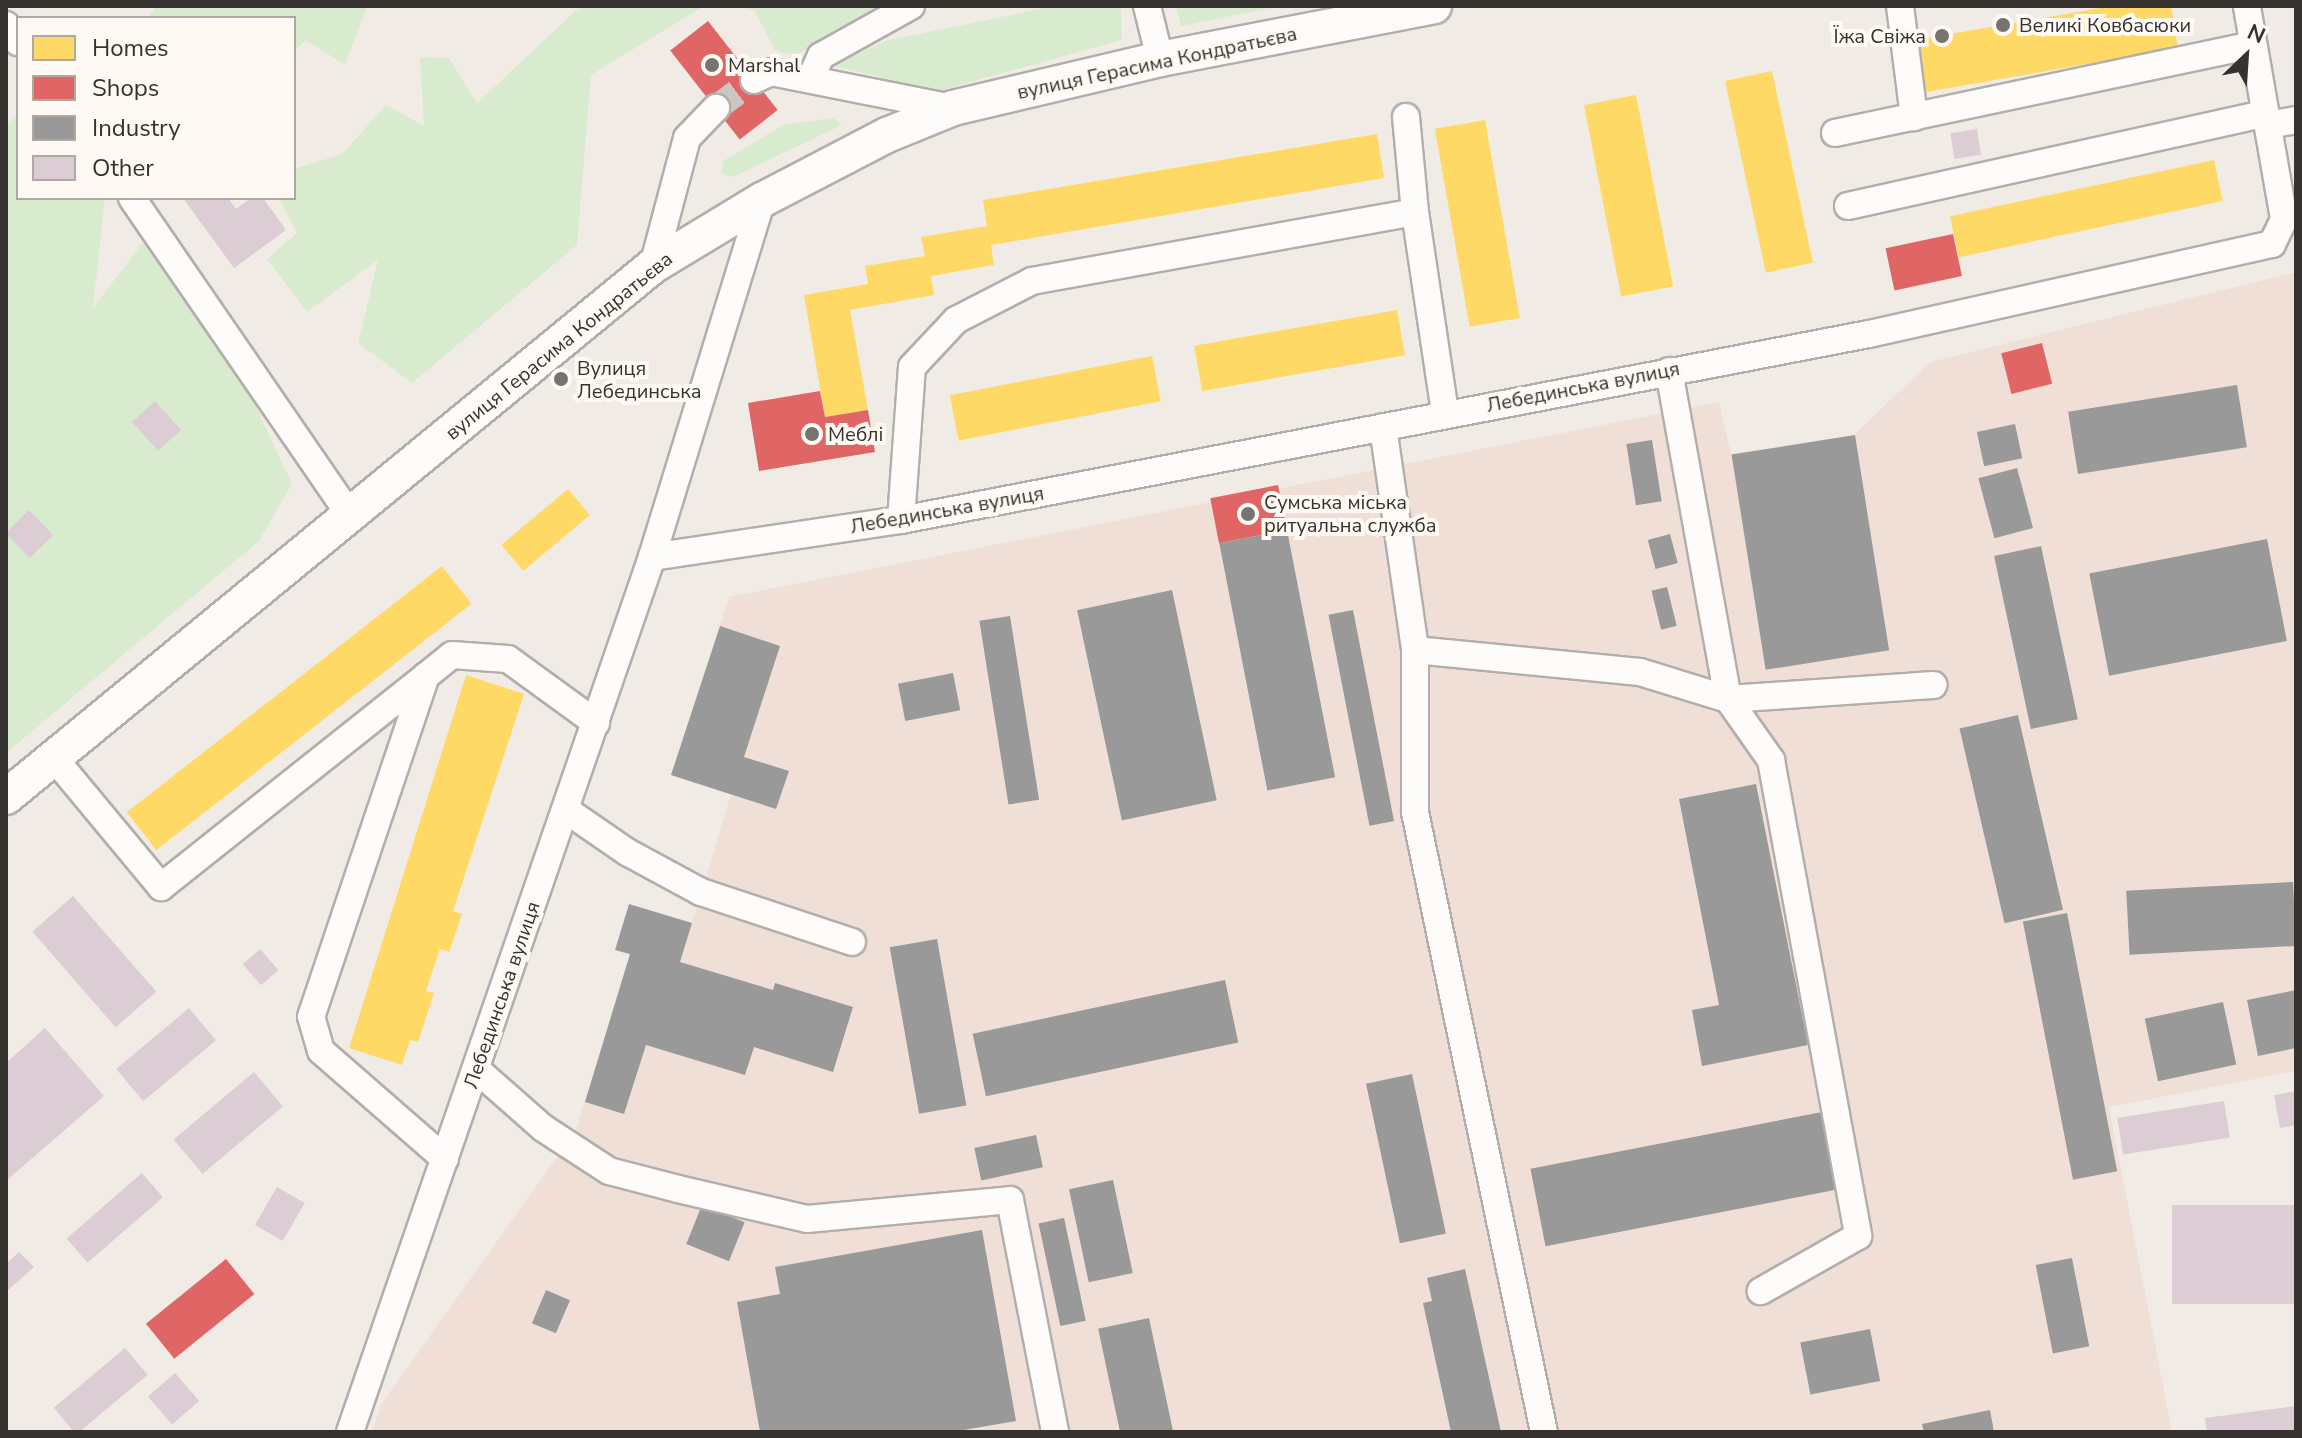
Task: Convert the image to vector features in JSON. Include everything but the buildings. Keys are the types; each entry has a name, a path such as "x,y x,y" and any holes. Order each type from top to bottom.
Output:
{"main road":[{"name":"вулиця Герасима Кондратьєва","path":"6,797 653,266 762,200 887,135 953,108 1160,59 1434,6"}],"street":[{"path":"811,78 821,56 911,6"},
{"path":"1147,6 1160,59"},
{"path":"1900,6 1914,117"},
{"name":"Лебединська вулиця","path":"652,557 901,520 1445,413 1869,334 2272,244 2284,219 2247,6"},
{"path":"1835,133 2253,45"},
{"path":"754,80 771,72 953,108"},
{"path":"653,266 687,138 716,108"},
{"path":"1406,117 1415,212 1445,413"},
{"path":"1848,206 2267,119 2296,120"},
{"path":"133,200 350,515"},
{"name":"Лебединська вулиця","path":"350,1432 652,557 762,200"},
{"path":"901,520 912,367 956,320 1032,281 1415,212"},
{"path":"1669,371 1728,699 1771,760 1858,1236 1761,1291"},
{"path":"1383,427 1415,650 1415,812 1544,1432"},
{"path":"1415,650 1640,672 1728,699 1934,685"},
{"path":"54,758 161,887 452,655 508,659 596,723"},
{"path":"426,676 311,1017 321,1051 445,1159"},
{"path":"566,810 627,852 701,892 852,942"},
{"path":"476,1069 543,1128 609,1171 678,1189 807,1219 1010,1200 1055,1432"}],"shaded area":[{"path":"2296,272 2296,1071 2109,1107 2172,1432 372,1432 382,1403 575,1132 630,955 615,950 692,923 731,795 671,775 729,597 1719,402 1731,454 1854,435 1930,362"}],"green space":[{"path":"156,6 367,6 345,65 306,40 296,49 296,16 149,16"},
{"path":"581,6 704,6 591,75 577,245 412,383 358,343 378,260 307,312 267,259 297,233 280,200 296,200 296,168 342,154 386,105 424,126 420,57 449,58 477,103"},
{"path":"737,6 885,6 794,56 775,50 754,10"},
{"path":"1054,6 1121,6 1122,40 938,91 833,66 885,41"},
{"path":"1176,6 1281,6 1181,26"},
{"path":"16,115 16,200 105,200 93,308 156,225 210,309 292,484 259,541 6,753 6,125"},
{"path":"833,118 842,125 733,177 721,173 723,161 783,125"}],"tunnel":[{"path":"716,108 754,80"}],"place":[{"name":"Великі Ковбасюки","path":"2003,25"},
{"name":"Їжа Свіжа","path":"1942,36"},
{"name":"Marshal","path":"712,65"},
{"name":"Вулиця Лебединська","path":"561,379"},
{"name":"Меблі","path":"812,434"},
{"name":"Сумська міська ритуальна служба","path":"1248,514"}]}
